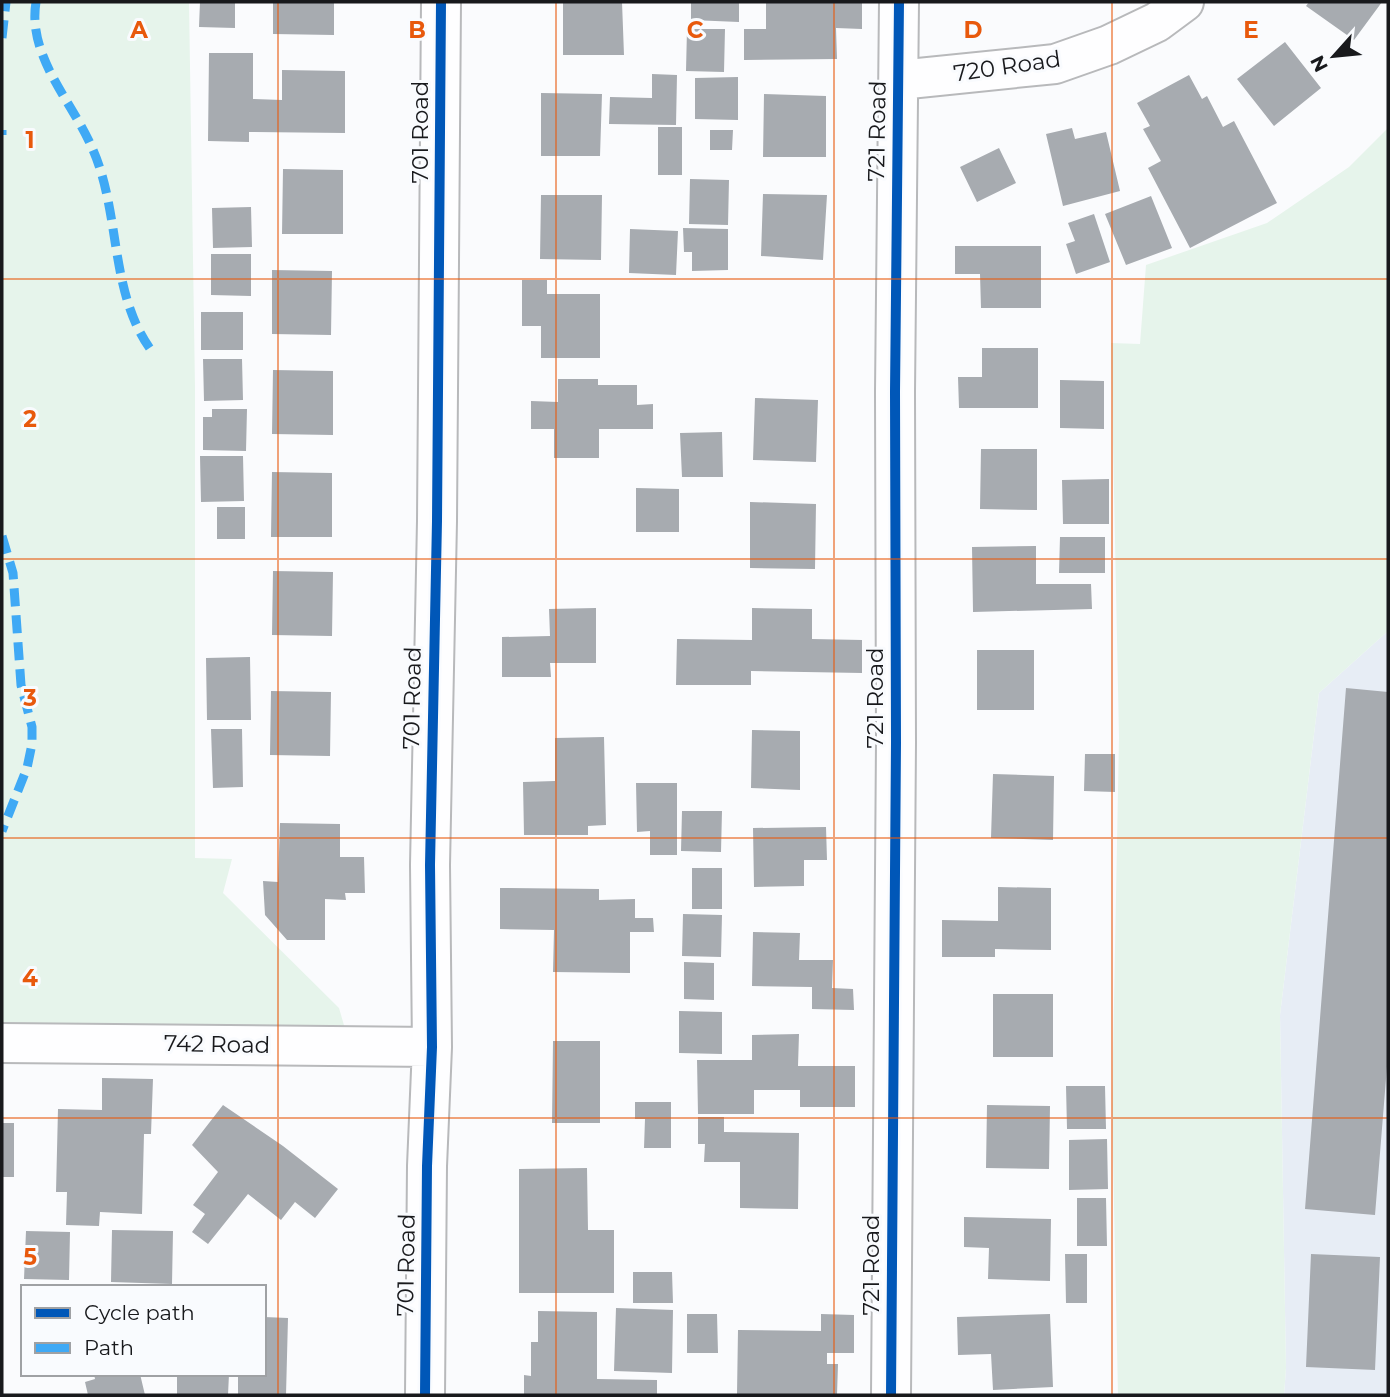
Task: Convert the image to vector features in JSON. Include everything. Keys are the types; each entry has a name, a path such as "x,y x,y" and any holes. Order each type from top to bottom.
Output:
{"street":[{"name":"701 Road","path":"425,1395 432,1047 430,865 437,481 441,2"},
{"name":"721 Road","path":"891,1395 898,2"},
{"name":"720 Road","path":"899,80 1055,64 1109,45 1157,22 1184,2"},
{"name":"742 Road","path":"2,1043 432,1047"}],"shaded area":[{"path":"2,2 189,2 195,387 195,858 232,859 223,893 339,1008 350,1046 2,1045"},
{"path":"1388,128 1388,631 1319,693 1280,1015 1286,1368 1284,1395 1118,1395 1112,1108 1119,737 1111,343 1140,344 1146,265 1267,223 1349,167"},
{"path":"1388,631 1388,1395 1284,1395 1286,1368 1280,1015 1319,693"}],"building":[{"path":"200,2 235,2 235,28 199,27"},
{"path":"273,2 334,2 334,35 273,34"},
{"path":"563,2 622,2 624,55 563,55"},
{"path":"691,2 739,2 739,22 691,20"},
{"path":"766,2 862,2 862,29 836,28 837,59 744,60 744,29 766,29"},
{"path":"1309,2 1382,2 1354,40 1306,6"},
{"path":"687,29 725,29 724,72 686,71"},
{"path":"1285,42 1321,88 1274,126 1237,79"},
{"path":"209,53 253,53 253,99 282,100 282,70 345,71 345,133 249,132 249,142 208,141"},
{"path":"652,74 677,75 676,125 609,124 610,97 652,98"},
{"path":"1189,75 1202,99 1207,96 1223,127 1234,121 1277,203 1190,248 1148,168 1161,161 1143,129 1150,126 1137,103"},
{"path":"738,77 738,120 695,119 695,78"},
{"path":"541,93 602,94 600,156 541,156"},
{"path":"764,94 826,96 826,157 763,157"},
{"path":"658,127 682,127 682,175 658,175"},
{"path":"1072,128 1075,139 1106,132 1120,191 1063,206 1046,134"},
{"path":"710,130 733,130 732,150 710,150"},
{"path":"999,148 1016,183 977,202 960,167"},
{"path":"283,169 343,170 343,234 282,234"},
{"path":"690,179 729,180 728,225 689,224"},
{"path":"763,194 827,195 823,260 761,256"},
{"path":"541,195 602,195 601,260 540,259"},
{"path":"1151,196 1172,248 1126,265 1105,214"},
{"path":"251,207 252,247 213,248 212,208"},
{"path":"1094,214 1110,262 1076,274 1066,244 1075,241 1068,223"},
{"path":"683,228 728,229 728,270 692,271 692,252 684,252"},
{"path":"630,229 678,231 676,275 629,273"},
{"path":"955,246 1041,246 1041,308 981,308 980,274 955,274"},
{"path":"211,254 251,254 251,296 211,295"},
{"path":"272,270 332,271 331,335 272,334"},
{"path":"522,280 547,280 547,294 600,294 600,358 541,358 541,326 522,326"},
{"path":"201,312 243,312 243,350 201,350"},
{"path":"982,348 1038,348 1038,408 959,408 958,377 982,377"},
{"path":"203,359 242,359 243,400 204,401"},
{"path":"273,370 333,371 333,435 272,434"},
{"path":"558,379 598,379 598,385 637,385 637,405 653,404 653,429 599,429 599,458 554,458 554,429 531,429 531,401 558,402"},
{"path":"1060,380 1104,381 1104,429 1060,428"},
{"path":"755,398 818,400 816,462 753,460"},
{"path":"212,409 247,409 246,451 203,450 203,417 212,417"},
{"path":"722,432 723,477 682,477 680,433"},
{"path":"981,449 1037,449 1037,510 980,509"},
{"path":"200,456 243,456 244,501 201,502"},
{"path":"272,472 332,473 332,537 271,537"},
{"path":"1109,479 1109,524 1063,524 1062,480"},
{"path":"636,488 679,489 679,532 636,532"},
{"path":"750,502 816,504 815,569 750,568"},
{"path":"217,507 245,507 245,539 217,539"},
{"path":"1060,537 1105,537 1105,573 1059,573"},
{"path":"1036,546 1036,584 1091,584 1092,609 973,612 972,547"},
{"path":"273,571 333,572 332,636 272,635"},
{"path":"596,608 596,663 550,663 551,677 502,677 502,637 550,636 549,609"},
{"path":"752,608 812,609 812,639 862,640 862,673 751,671 751,685 676,685 677,639 752,640"},
{"path":"977,650 1034,650 1034,710 977,710"},
{"path":"250,657 251,720 207,720 206,658"},
{"path":"1346,688 1388,692 1388,1054 1375,1215 1305,1209"},
{"path":"271,691 331,692 330,756 270,755"},
{"path":"211,729 242,729 243,787 213,788"},
{"path":"752,730 800,731 800,790 751,788"},
{"path":"604,737 606,825 588,826 588,835 524,835 523,782 555,781 555,738"},
{"path":"1085,754 1115,754 1115,792 1084,791"},
{"path":"993,774 1054,776 1053,840 991,838"},
{"path":"636,783 677,783 677,855 650,855 650,831 637,832"},
{"path":"682,811 722,811 721,852 681,851"},
{"path":"280,823 340,824 340,857 364,857 365,893 345,893 346,900 325,899 325,940 287,940 265,915 263,881 278,882"},
{"path":"826,827 827,860 804,860 804,886 754,887 753,828"},
{"path":"692,868 722,868 722,909 692,909"},
{"path":"998,887 1051,888 1051,950 995,949 995,957 942,957 942,920 998,921"},
{"path":"500,888 599,889 599,900 635,899 635,918 653,918 654,932 630,932 630,973 553,972 554,930 500,929"},
{"path":"683,914 722,915 721,957 682,956"},
{"path":"753,932 800,933 799,960 833,960 832,988 853,989 854,1010 812,1009 812,987 752,986"},
{"path":"684,962 714,963 714,1000 684,999"},
{"path":"993,994 1053,994 1053,1057 993,1057"},
{"path":"679,1011 722,1012 722,1054 679,1053"},
{"path":"799,1034 798,1066 855,1066 855,1107 800,1107 800,1090 754,1090 754,1114 698,1114 697,1060 752,1060 752,1035"},
{"path":"553,1041 600,1041 600,1123 552,1123"},
{"path":"102,1078 153,1079 151,1134 144,1134 142,1214 100,1212 99,1226 66,1225 67,1192 56,1192 58,1109 102,1110"},
{"path":"1066,1086 1105,1086 1106,1129 1067,1129"},
{"path":"635,1102 671,1102 671,1148 644,1148 645,1119 635,1119"},
{"path":"223,1105 283,1146 338,1189 315,1218 295,1202 281,1220 248,1194 208,1244 192,1232 205,1214 193,1205 218,1172 192,1145"},
{"path":"987,1105 1050,1106 1049,1169 986,1168"},
{"path":"698,1117 724,1117 724,1132 799,1133 798,1209 740,1208 740,1162 704,1162 705,1144 698,1144"},
{"path":"2,1123 14,1123 14,1177 2,1177"},
{"path":"1107,1139 1108,1189 1069,1190 1069,1140"},
{"path":"587,1168 588,1230 614,1230 614,1293 519,1293 519,1169"},
{"path":"1077,1198 1106,1198 1107,1246 1077,1246"},
{"path":"964,1217 1051,1219 1050,1281 988,1279 989,1248 964,1247"},
{"path":"112,1230 173,1231 172,1284 111,1282"},
{"path":"26,1231 70,1232 69,1280 24,1279"},
{"path":"1065,1254 1087,1254 1087,1303 1066,1303"},
{"path":"1311,1254 1380,1257 1375,1370 1306,1367"},
{"path":"633,1272 672,1272 673,1303 633,1303"},
{"path":"616,1308 673,1310 672,1373 614,1371"},
{"path":"538,1311 597,1312 597,1379 657,1380 657,1395 524,1395 524,1375 531,1376 531,1342 538,1342"},
{"path":"687,1314 717,1314 718,1353 687,1353"},
{"path":"821,1314 854,1315 854,1353 827,1353 827,1364 838,1364 837,1395 737,1394 738,1330 821,1331"},
{"path":"1050,1314 1053,1387 993,1390 991,1354 958,1355 957,1317"},
{"path":"266,1317 288,1318 286,1395 238,1395 238,1376 266,1376"},
{"path":"94,1376 140,1376 145,1395 88,1395 85,1382 95,1379"},
{"path":"177,1376 229,1376 228,1395 177,1395"}],"marked path":[{"path":"2,38 6,2"},
{"path":"36,2 38,42 54,79 93,150 108,200 128,303 151,350"},
{"path":"2,130 2,135"},
{"path":"2,536 13,573 21,685 32,727 27,768 2,831"}],"cycle path":[{"path":"425,1395 427,1166 432,1047 430,865 437,521 441,2"},
{"path":"891,1395 899,2"}]}
